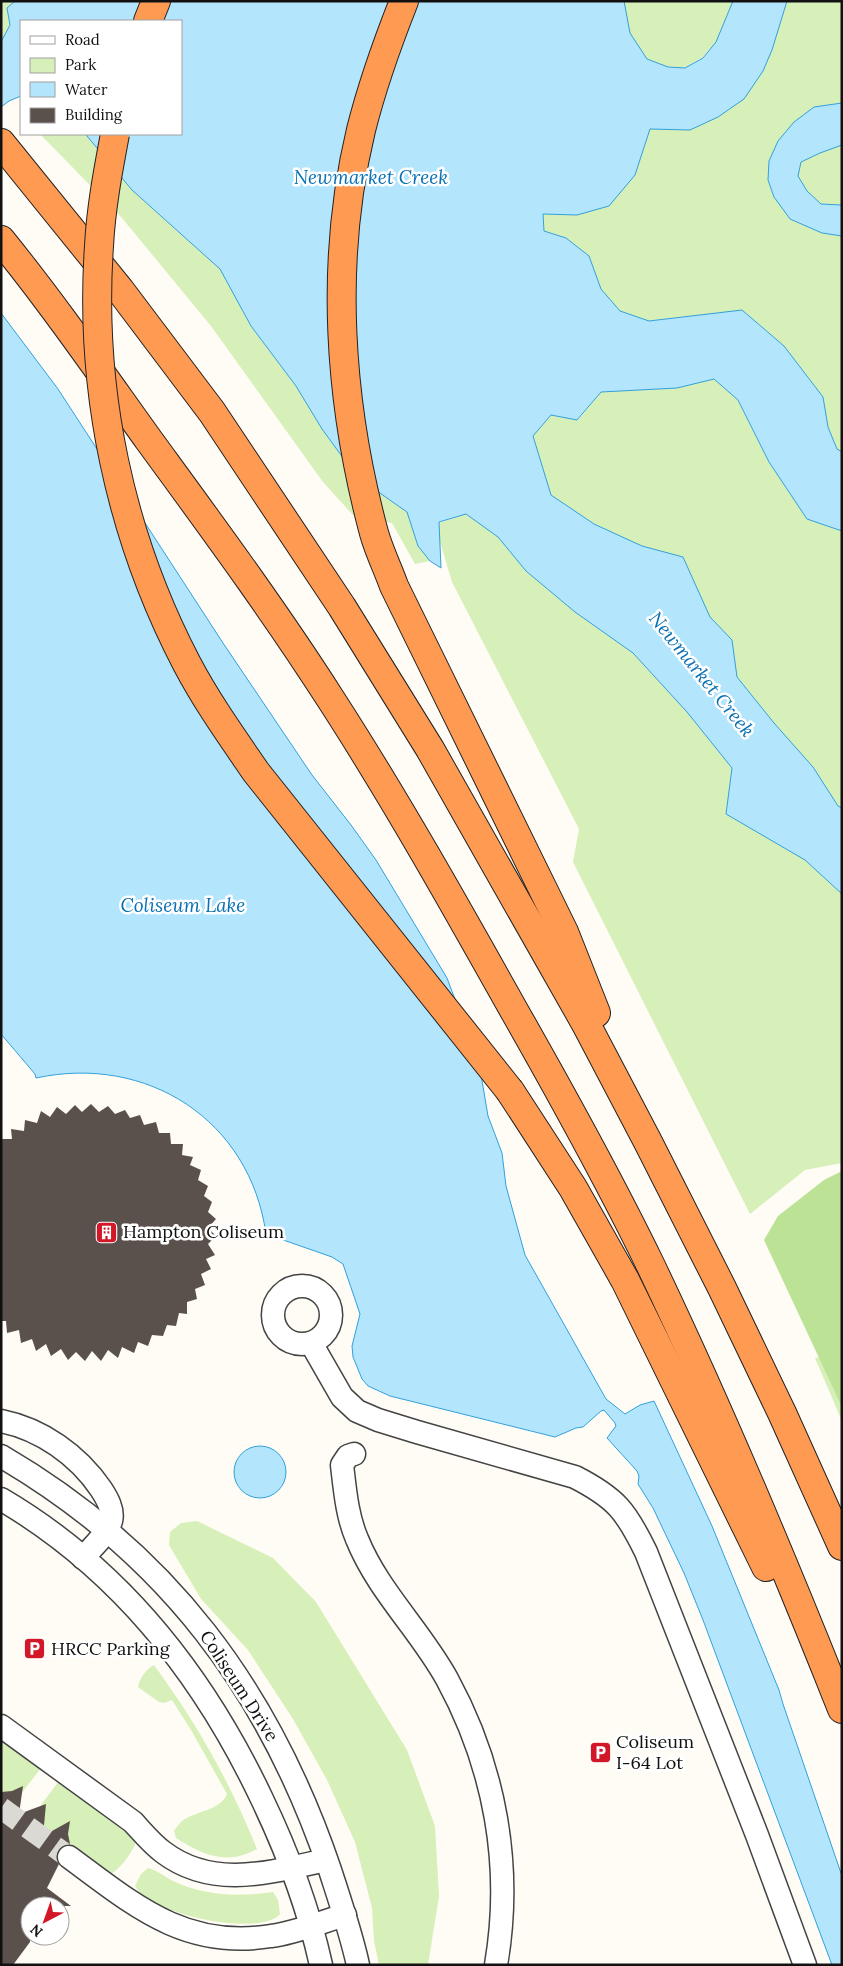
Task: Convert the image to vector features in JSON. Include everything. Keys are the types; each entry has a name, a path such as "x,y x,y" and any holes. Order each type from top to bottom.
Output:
{"highway":[{"path":"148,20 156,1"},
{"path":"404,1 372,90 361,132 352,175 344,242 342,350 348,408 359,469 375,535 394,586 564,932 648,1142"},
{"path":"115,135 106,178 99,244 97,321 102,386 115,468 131,530 155,593 187,663 218,717 256,772 510,1091 574,1188 625,1280 842,1719"},
{"path":"1,143 120,290 212,412 332,591 425,740 586,1024 648,1142 722,1288 782,1413 842,1546"},
{"path":"1,240 57,313 277,619 386,788 452,900 557,1086 647,1258 779,1551 842,1709"}],"street":[{"path":"311,1343 342,1397 357,1411 393,1425 576,1477 599,1490 620,1507 634,1526 646,1552 805,1965"},
{"path":"1,1421 12,1423 36,1433 56,1445 76,1460 93,1477 106,1496 111,1509 111,1520 107,1529 83,1558"},
{"path":"354,1454 348,1456 342,1465 350,1516 357,1539 382,1587 432,1655 447,1679 470,1726 487,1777 498,1829 502,1862 502,1909 496,1965"},
{"name":"Coliseum Drive","path":"1,1456 38,1477 87,1512 127,1546 174,1593 230,1664 278,1746 302,1793 345,1915 358,1965"},
{"name":"Coliseum Drive","path":"1,1499 63,1541 102,1573 167,1642 202,1690 248,1769 292,1867 311,1925 321,1965"},
{"path":"1,1726 133,1822 150,1842 165,1854 187,1866 214,1875 235,1876 256,1875 326,1860"},
{"path":"70,1857 142,1910 181,1930 218,1938 248,1939 273,1936 345,1915"}],"green space":[{"path":"1,1 15,1 7,8 10,25 1,42"},
{"path":"624,1 733,1 716,42 703,57 685,68 668,67 647,59 630,33"},
{"path":"787,1 842,1 842,103 814,107 769,161 768,180 774,197 822,233 842,236 842,452 837,449 828,427 823,397 784,346 742,310 649,321 620,311 601,289 589,256 566,238 544,231 543,214 577,215 635,175 650,128 691,130 782,18"},
{"path":"41,135 87,135 132,190 220,269 251,326 296,386 322,429 357,477 407,512 418,546 430,561 415,564 392,523 353,515 323,482 211,326 122,218"},
{"path":"842,145 842,205 821,204 807,191 798,176 801,162"},
{"path":"714,379 738,400 769,462 807,519 842,531 842,808 838,806 813,767 737,677 732,640 710,617 683,557 642,546 594,524 551,495 533,436 551,415 578,420 601,392 677,388"},
{"path":"466,514 498,537 526,571 575,612 633,653 687,712 732,768 726,814 805,860 842,894 842,1163 805,1170 750,1214 573,862 579,829 452,582 438,535 439,523"},
{"path":"842,1171 842,1407 764,1240 778,1216 824,1180"},
{"path":"842,1352 842,1421 815,1358"},
{"path":"197,1521 273,1558 316,1602 407,1750 435,1826 439,1896 428,1965 379,1965 374,1941 372,1908 355,1842 327,1780 293,1719 248,1650 201,1599 169,1545 170,1532 181,1523"},
{"path":"154,1665 211,1753 235,1799 257,1849 235,1857 215,1856 196,1849 176,1838 174,1831 182,1821 219,1804 227,1794 172,1700 164,1703 159,1702 138,1687 144,1674"},
{"path":"1,1738 41,1768 14,1803 1,1794"},
{"path":"59,1781 136,1840 130,1854 110,1874 32,1817"},
{"path":"148,1868 173,1881 197,1890 235,1895 273,1892 278,1900 280,1914 268,1921 250,1924 205,1920 181,1913 161,1906 144,1896 135,1886 141,1874"}],"water":[{"name":"Newmarket Creek","path":"15,1 624,1 630,33 647,59 668,67 685,68 703,58 716,42 733,1 787,1 772,50 763,71 744,99 718,117 690,130 650,129 635,175 609,206 577,215 543,214 544,231 566,238 589,256 601,289 620,311 649,321 742,310 784,346 823,397 828,427 837,449 842,452 842,531 807,519 769,462 738,400 714,379 677,388 601,392 577,420 551,415 533,436 551,495 594,524 642,546 683,557 710,617 732,640 737,677 813,767 838,806 842,808 842,894 805,860 726,814 732,768 687,712 633,653 575,612 526,571 498,537 466,514 439,522 441,568 430,561 418,546 407,512 357,477 322,429 296,386 251,326 220,269 132,190 87,136 182,135 182,20 20,20 20,96 1,107 1,42 10,25 7,8"},
{"path":"842,103 842,145 801,162 798,176 807,191 821,204 842,205 842,236 822,233 790,219 774,197 768,180 769,161 778,141 794,122 814,107"},
{"name":"Coliseum Lake","path":"1,313 58,389 223,643 312,775 376,860 447,978 479,1063 488,1116 502,1153 506,1186 525,1255 606,1399 625,1414 640,1405 654,1401 712,1526 779,1690 842,1876 842,1965 832,1965 684,1573 653,1508 638,1484 639,1476 637,1471 607,1438 616,1426 604,1410 583,1427 555,1437 390,1396 368,1386 362,1379 353,1357 352,1346 360,1314 343,1264 332,1257 266,1234 256,1194 239,1158 215,1128 187,1104 153,1087 117,1076 77,1073 36,1078 35,1074 1,1034"},
{"path":"255,1446 265,1446 274,1450 282,1458 286,1472 282,1486 274,1494 265,1498 255,1498 246,1494 238,1486 234,1477 234,1467 238,1458 246,1450"}],"building":[{"name":"Hampton Coliseum","path":"91,1104 99,1112 108,1106 115,1114 125,1110 130,1118 140,1115 144,1125 156,1122 159,1133 170,1133 171,1144 183,1144 182,1155 193,1157 190,1165 201,1170 198,1180 208,1186 204,1196 212,1202 208,1212 216,1219 208,1228 216,1236 208,1244 215,1255 206,1259 211,1269 201,1274 205,1285 195,1289 197,1299 187,1302 187,1314 179,1313 176,1326 167,1325 163,1336 152,1335 148,1346 138,1342 134,1353 122,1347 118,1358 108,1350 101,1361 92,1351 85,1361 76,1352 68,1360 61,1349 51,1356 46,1344 36,1351 32,1339 21,1343 19,1330 7,1333 6,1321 1,1321 1,1139 12,1139 11,1129 24,1131 25,1120 37,1123 41,1111 50,1117 57,1107 66,1114 75,1105 82,1112"},
{"path":"23,1786 19,1814 46,1804 43,1836 70,1821 68,1834 70,1844 63,1845 58,1850 56,1856 59,1864 47,1888 58,1896 20,1896 20,1946 27,1946 13,1965 1,1965 1,1792 12,1791"}],"tunnel":[{"path":"1,1808 69,1857"}],"place":[{"name":"Hampton Coliseum","path":"107,1232"},
{"name":"HRCC Parking","path":"35,1649"},
{"name":"Coliseum I-64 Lot","path":"600,1752"}]}
